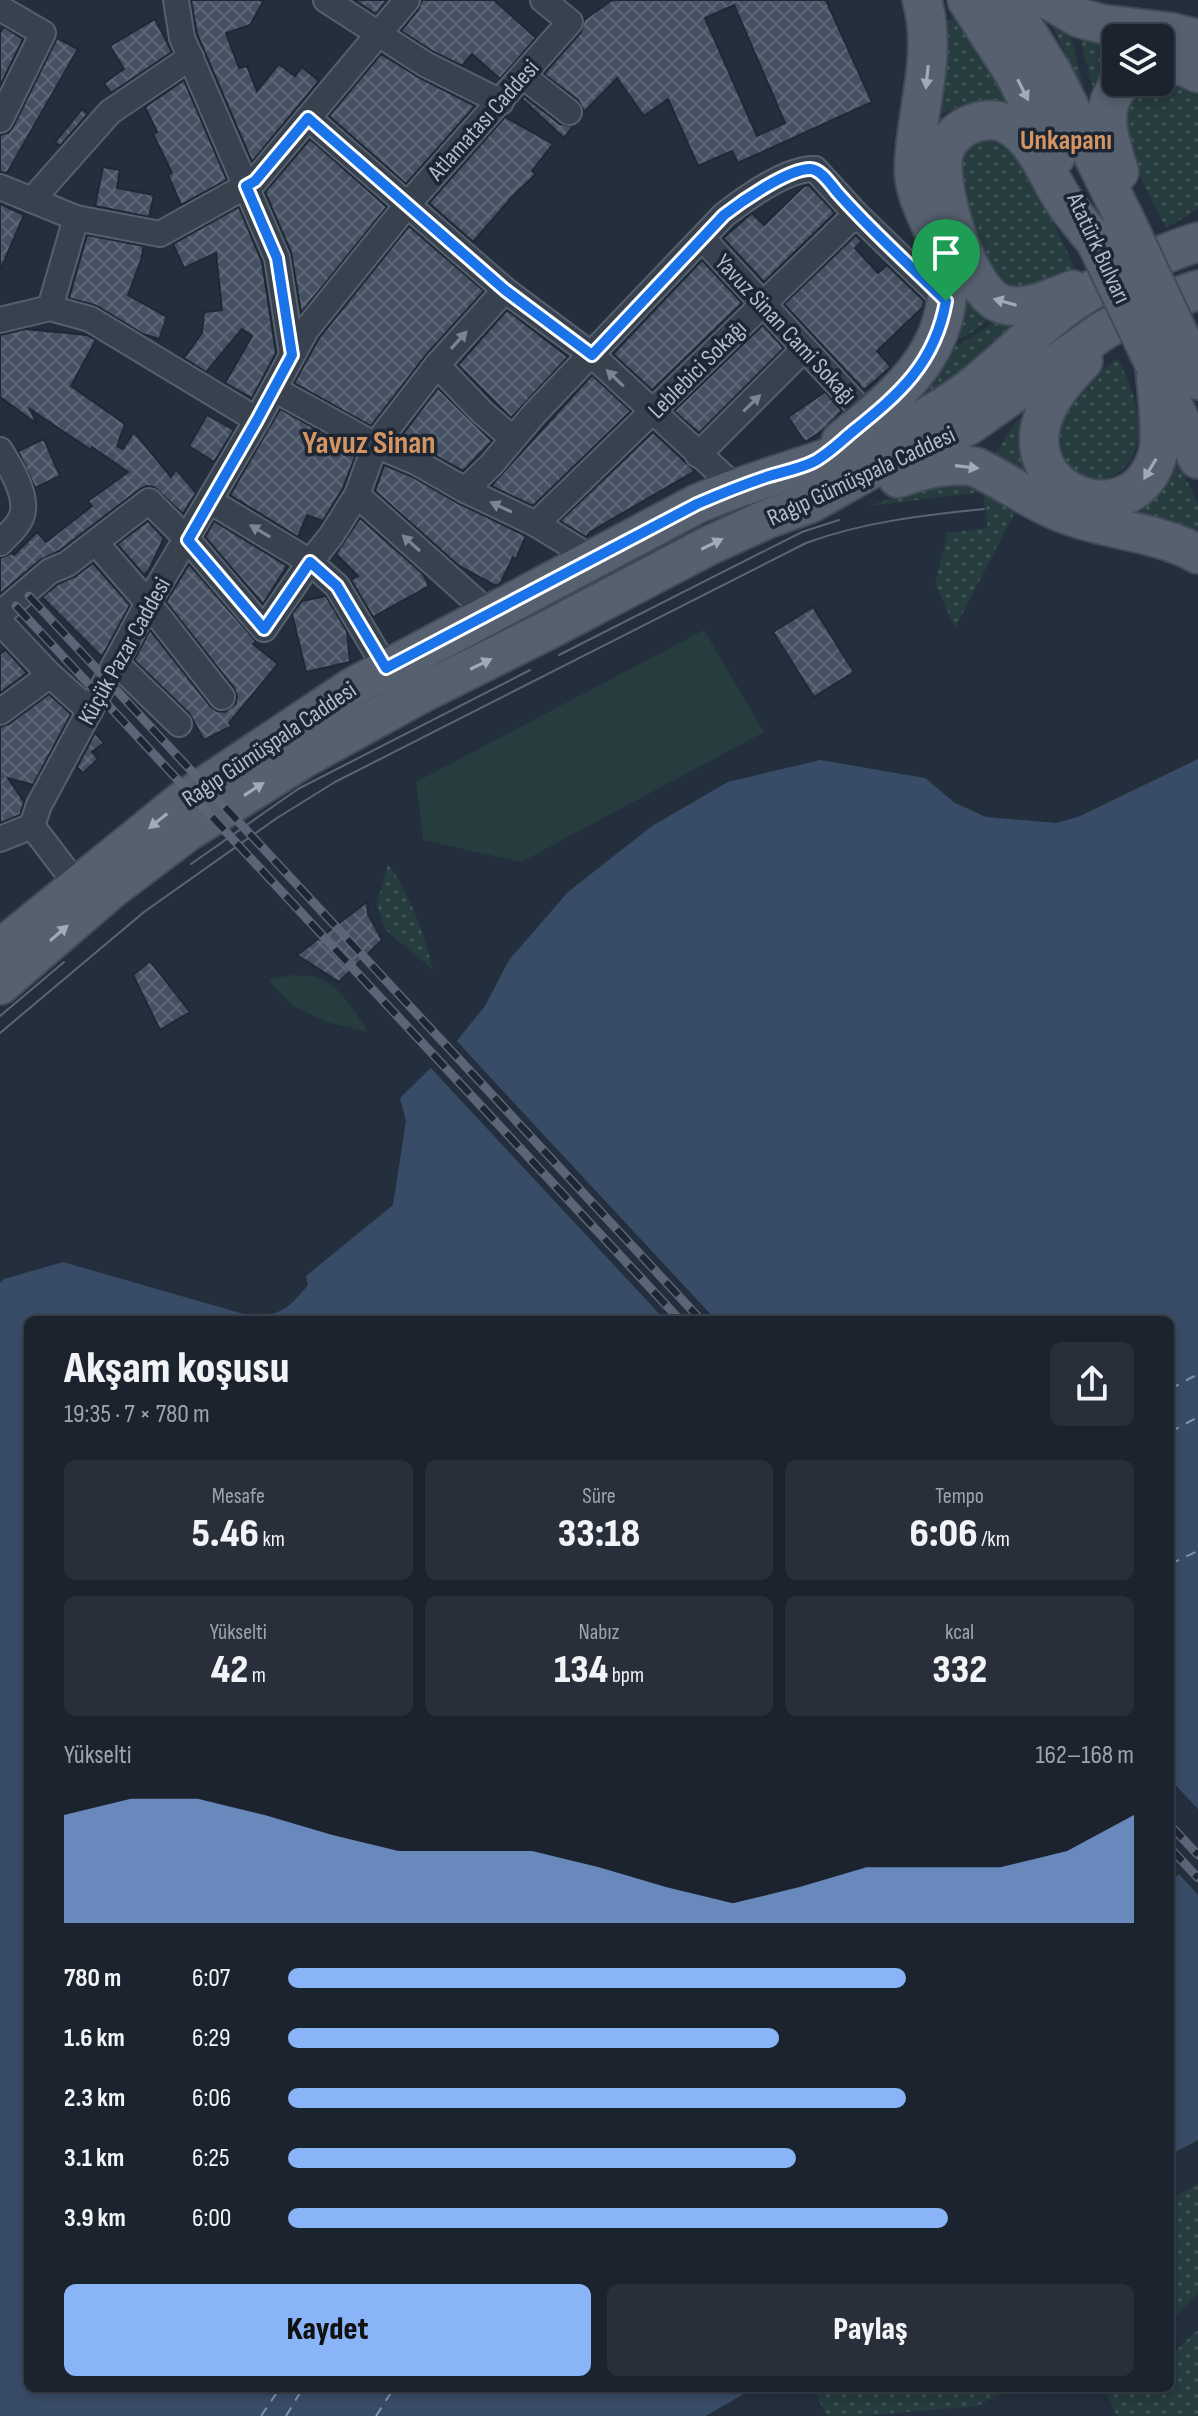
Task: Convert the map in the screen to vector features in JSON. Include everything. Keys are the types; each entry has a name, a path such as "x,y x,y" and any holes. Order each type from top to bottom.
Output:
{"main road":[{"path":"813,462 892,399 919,370 935,343 943,320 948,282 945,259 920,199 914,176 928,62 922,0"},
{"name":"Atatürk Bulvarı","path":"967,0 1112,234 1184,365 1198,459"},
{"name":"Atatürk Bulvarı","path":"1007,0 1053,74 1112,234"},
{"path":"1049,0 1080,18 1102,24 1169,32 1198,39"},
{"path":"1174,66 1198,73"},
{"path":"1113,96 1106,117 1108,136 1125,196 1112,234 1066,204 1025,136 1007,124 994,120 978,121 965,126 951,138 943,155 942,174 948,204 976,282 985,293 1002,304 1023,306 1043,303 1087,285 1107,283 1191,238"},
{"name":"Ragıp Gümüşpala Caddesi","path":"0,949 181,802 353,687 697,504 735,487 874,440 935,412 989,375 1056,314 1107,283"},
{"name":"Ragıp Gümüşpala Caddesi","path":"0,985 110,890 176,841 304,758 420,694 708,546 811,503 873,468 937,442 969,425 1104,330 1148,307 1198,290"},
{"path":"1104,330 1092,351 1064,381 1040,428 1039,441 1046,469 1069,492 1085,499 1100,501 1120,497 1137,488 1149,474 1158,456 1184,365"},
{"path":"811,503 848,497 919,471 965,465 976,467 1049,507 1074,517 1160,539 1198,554"}],"street":[{"path":"176,0 182,38 250,184 277,258 292,355"},
{"path":"326,0 425,64 501,102"},
{"path":"0,187 76,218 160,234 250,184 407,0"},
{"name":"Atlamatası Caddesi","path":"306,330 408,204 570,22 543,0"},
{"path":"0,8 43,33 0,120"},
{"path":"32,200 110,112 191,57"},
{"path":"523,76 569,112"},
{"path":"308,118 505,290 592,355 735,487"},
{"path":"465,490 724,215 743,200 789,175 815,169 856,214 946,301"},
{"name":"Leblebici Sokağı","path":"536,524 856,214"},
{"path":"50,308 76,218"},
{"name":"Yavuz Sinan Cami Sokağı","path":"703,239 869,418"},
{"path":"0,614 50,571 67,564 149,501 188,540 264,629 357,495 375,445 437,365 505,290"},
{"path":"0,320 50,308 90,319 257,420"},
{"name":"Küçük Pazar Caddesi","path":"32,826 39,805 148,603 188,540 306,330"},
{"path":"698,455 804,349"},
{"path":"437,365 512,438"},
{"path":"274,389 375,445 418,463 465,490 536,524 593,559"},
{"path":"0,450 24,504 15,529 0,543"},
{"path":"357,495 490,614"},
{"path":"210,501 310,562 337,586 386,668"},
{"path":"96,543 222,697"},
{"path":"0,622 50,675 90,711"},
{"path":"116,663 179,724"},
{"path":"0,712 50,675"},
{"path":"0,839 32,826 77,885"}],"green space":[{"path":"955,17 1011,106 973,102 937,117 946,59 945,23"},
{"path":"1053,27 1070,34 1084,88"},
{"path":"1079,35 1102,37 1102,85 1099,89 1093,88"},
{"path":"1174,84 1191,85 1198,97 1198,209 1166,228 1128,146 1124,112 1130,96 1174,96"},
{"path":"998,137 1027,166 1076,271 1040,288 1007,289 984,262 957,173 964,143"},
{"path":"961,282 993,316 955,341"},
{"path":"998,317 1021,321 990,353 905,411 945,363 953,348 987,328"},
{"path":"1118,358 1135,402 1139,433 1130,460 1119,472 1095,481 1073,471 1065,463 1059,431 1066,409 1077,393"},
{"path":"1030,409 1036,479 993,461 1008,432"},
{"path":"1170,450 1198,505 1198,542 1097,512"},
{"path":"964,480 1017,508 955,628 935,583 948,533 988,528 983,492 869,506 943,481"},
{"path":"704,630 764,732 521,862 423,840 416,782"},
{"path":"388,864 415,915 433,970 385,929 377,904"},
{"path":"292,975 312,976 330,984 345,998 368,1032 327,1022 293,1006 268,980"},
{"path":"1198,2184 1198,2294 1174,2317 1174,2197"},
{"path":"1198,2330 1198,2416 1117,2416 1106,2392 1174,2392 1174,2352"},
{"path":"815,2392 1007,2392 977,2406 827,2416"}],"water":[{"path":"1198,759 1198,2140 1174,2153 1174,1316 24,1316 24,2392 747,2392 706,2416 0,2416 0,1283 4,1279 63,1262 240,1313 272,1314 286,1307 308,1285 306,1276 393,1205 406,1121 400,1098 451,1048 485,1006 509,960 568,892 652,826 728,782 820,760 925,778 955,803 986,817 1056,823 1078,817"}],"pier":[{"path":"454,1038 712,1316 661,1316 428,1065"},
{"path":"1174,1783 1198,1809 1198,1895 1179,1874 1174,1878"}],"building":[{"path":"191,0 264,0 250,25 226,33 239,68 247,66 257,91 279,64 295,76 302,67 319,81 252,162 197,34"},
{"path":"354,0 387,0 376,14"},
{"path":"422,0 494,0 536,38 500,79 472,54 462,66 401,31"},
{"path":"612,0 826,0 872,102 738,163 732,151 698,166 668,99 644,116 617,78 584,112 578,100 544,74 581,32 584,20","holes":["734,5 785,123 757,136 705,18"]},
{"path":"155,19 172,52 111,93 104,83 124,69 110,46"},
{"path":"4,27 23,39 0,86 0,33"},
{"path":"57,38 78,49 7,173 0,172 0,135 8,133 13,127"},
{"path":"381,54 475,106 406,184 329,116"},
{"path":"184,80 227,180 181,205 168,175 172,173 153,134 157,132 145,107"},
{"path":"524,96 560,124 573,126 564,138 522,99"},
{"path":"82,109 88,114 60,146 55,142"},
{"path":"505,117 553,144 532,171 536,174 473,242 429,203"},
{"path":"310,139 387,207 301,313 291,252 265,192"},
{"path":"103,167 120,170 117,188 154,195 149,217 95,206"},
{"path":"809,185 835,213 764,282 723,238 752,213 764,225 804,186"},
{"path":"0,204 24,215 0,271"},
{"path":"239,207 262,262 276,353 252,398 225,383 252,336 242,329 206,372 184,358 202,333 204,312 222,310 216,253 184,268 173,244"},
{"path":"409,226 484,291 426,355 371,426 294,383 319,338"},
{"path":"87,235 144,246 128,295 167,317 159,339 143,334 97,306 69,298"},
{"path":"856,235 862,241 855,248 878,273 887,265 924,301 923,307 877,351 891,367 864,390 784,304"},
{"path":"702,260 742,303 652,390 613,354"},
{"path":"507,310 568,357 511,418 458,365"},
{"path":"763,325 784,348 699,433 674,411"},
{"path":"25,329 87,335 96,340 71,386 125,424 117,446 123,449 134,432 171,477 176,469 196,493 183,514 154,487 140,489 59,551 40,560 0,594 0,558 14,555 37,532 46,542 92,506 88,501 128,472 30,409 37,424 0,397 0,335"},
{"path":"592,375 631,411 533,506 491,486"},
{"path":"438,388 492,441 463,471 399,439"},
{"path":"825,392 842,411 822,431 805,442 788,417"},
{"path":"280,409 357,452 343,488 323,521 307,515 298,537 230,495"},
{"path":"207,415 234,430 214,462 189,446"},
{"path":"653,432 695,471 586,537 560,521"},
{"path":"44,439 60,476 35,488 18,451"},
{"path":"384,465 526,536 500,584 496,586 459,566 375,491"},
{"path":"360,518 423,574 429,586 373,617 351,580 358,576 336,554"},
{"path":"148,521 164,538 144,575 117,544"},
{"path":"214,521 287,566 263,604 205,537"},
{"path":"93,563 130,605 102,657 42,597"},
{"path":"189,564 256,641 253,644 278,664 229,723 232,726 204,740 189,713 134,660 150,630 211,707 225,712 236,703 234,688 166,602"},
{"path":"326,596 347,631 350,662 306,672 292,614 302,601"},
{"path":"813,607 854,672 814,697 773,632"},
{"path":"6,650 27,673 0,693 0,654"},
{"path":"49,694 71,714 33,785 8,778 24,802 20,815 0,823 0,727 9,724"},
{"path":"95,733 104,743 92,752 98,759 83,773 77,767"},
{"path":"367,902 368,914 382,940 339,982 297,955"},
{"path":"150,961 190,1012 160,1030 133,975"}],"ferry route":[{"path":"1174,1387 1198,1374"},
{"path":"1174,1430 1198,1417"},
{"path":"1174,1562 1198,1551"},
{"path":"261,2416 277,2392"},
{"path":"286,2416 301,2392"},
{"path":"376,2416 391,2392"}],"tram line":[{"path":"0,1033 144,912 277,818 335,782 806,543 872,525 984,509"},
{"path":"559,655 802,532 839,520"},
{"path":"191,864 298,789 530,670"},
{"path":"0,1016 64,962"}],"railway":[{"path":"29,596 697,1316"},
{"path":"16,606 676,1316"},
{"path":"1174,1829 1198,1855"},
{"path":"1174,1852 1198,1878"}],"district":[{"name":"Unkapanı","path":"1066,139"},
{"name":"Yavuz Sinan","path":"369,442"}],"route":[{"path":"308,118 505,290 592,355 724,215 766,187 807,169 815,169 826,179 856,214 946,301 935,343 919,370 886,405 813,462 735,487 697,504 386,668 337,586 310,562 264,629 188,540 292,355 277,258 246,186 255,181 308,118"}]}
